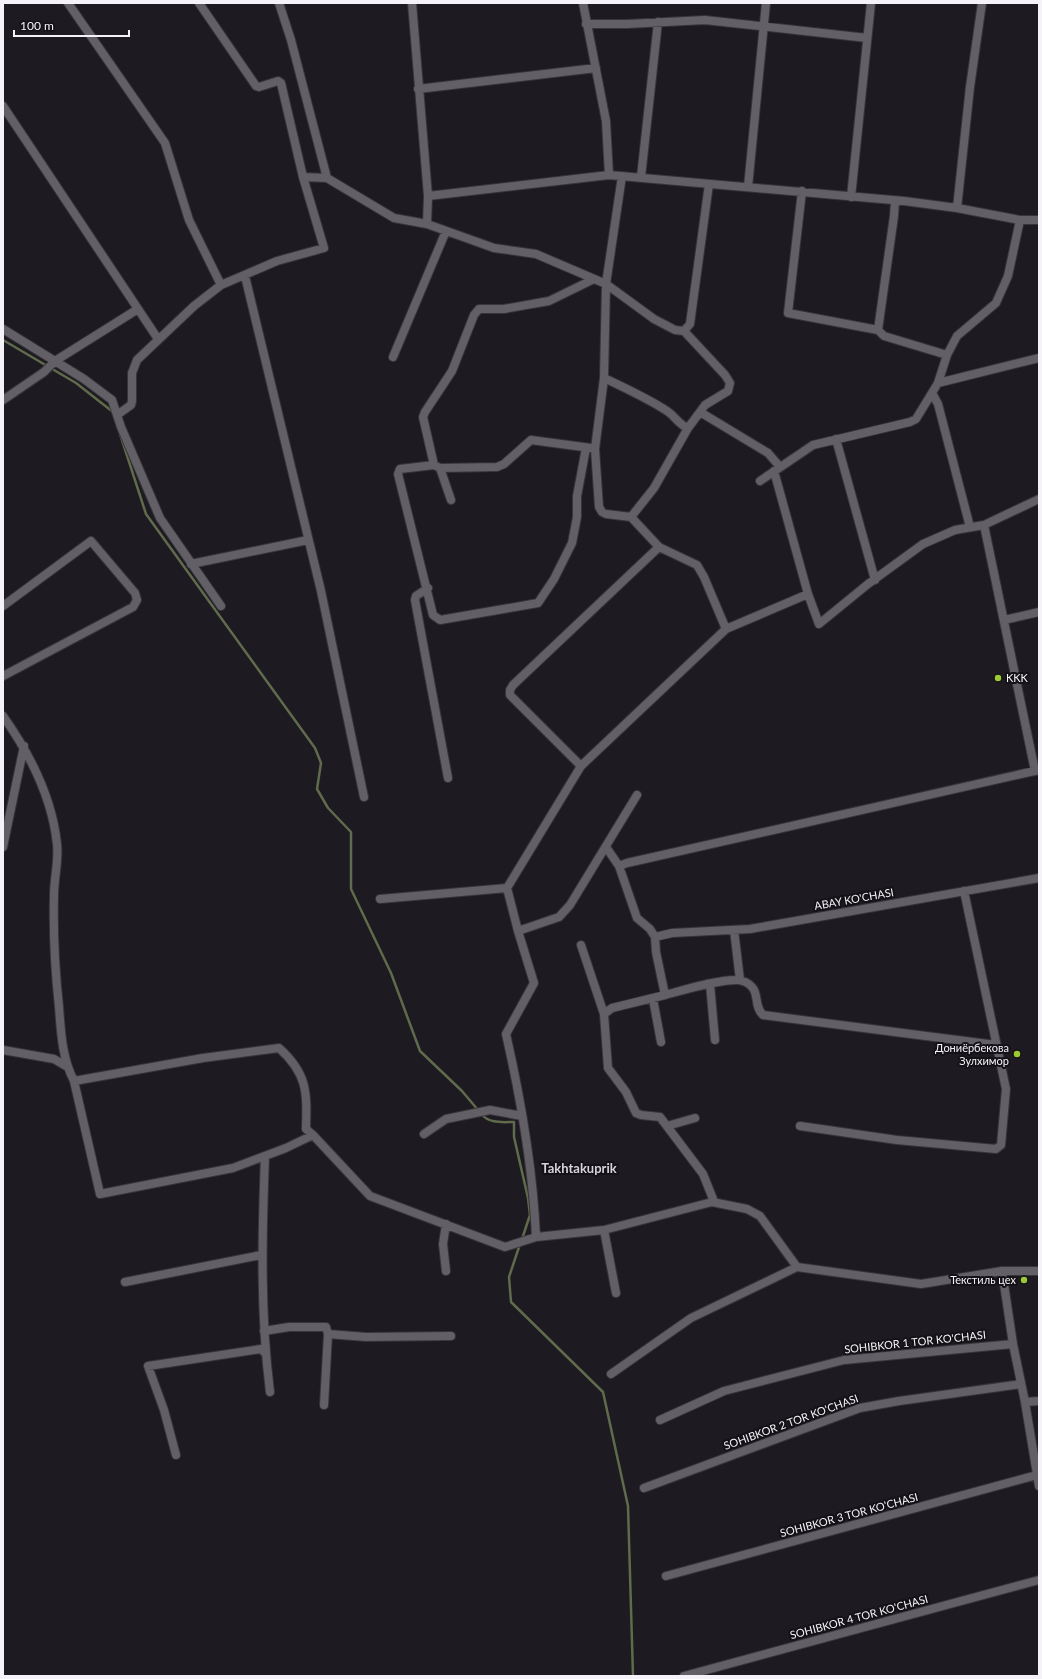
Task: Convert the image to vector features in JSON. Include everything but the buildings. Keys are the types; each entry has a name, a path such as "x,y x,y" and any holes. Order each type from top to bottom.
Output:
{"street":[{"path":"68,3 165,143 189,220 221,285"},
{"path":"117,415 131,405 132,373 134,366 142,354 194,306 221,285 277,261 324,248 303,177 281,83 278,81 259,87 256,86 198,3"},
{"path":"279,3 291,40 324,178"},
{"path":"412,3 428,196 427,224"},
{"path":"583,3 606,121 609,175"},
{"path":"748,187 766,3"},
{"path":"851,198 871,3"},
{"path":"957,208 970,87 982,3"},
{"path":"586,24 705,20 867,38"},
{"path":"641,177 658,22"},
{"path":"418,89 596,68"},
{"path":"3,106 158,339"},
{"path":"428,196 609,175 802,191 851,198 957,208 1020,220 1039,220"},
{"path":"622,176 606,284 604,378 596,449 600,507 602,512 606,514 631,517 659,547 697,565 704,577 726,629"},
{"path":"303,177 324,178 394,218 427,224 494,248 536,254 606,284 654,319 675,330 684,331 725,375 730,383 728,391 706,405 700,412 688,428 654,488 631,517"},
{"path":"684,331 690,324 709,184"},
{"path":"802,191 788,312 878,330 884,336 947,355"},
{"path":"878,330 895,201"},
{"path":"760,481 813,445 910,422 920,414 938,382 947,355 958,336 996,303 1008,276 1020,220"},
{"path":"393,357 446,231"},
{"path":"244,276 308,540 364,797"},
{"path":"451,500 437,466 424,417 425,412 452,371 474,316 479,309 504,309 549,301 594,279"},
{"path":"3,400 44,372 55,361 138,309"},
{"path":"3,329 84,379 112,400 132,456 160,518 221,606"},
{"path":"938,382 1039,358"},
{"path":"604,378 642,396 669,412 683,427 688,428"},
{"path":"932,393 938,404 970,527"},
{"path":"700,412 768,453 777,469 808,594 819,624 922,544 955,530 984,525 1039,499"},
{"path":"836,439 874,580"},
{"path":"586,448 577,496 577,517 572,543 554,579 538,602 440,620 433,615 428,588 398,474 400,469 437,466 497,467 504,464 531,440 596,449"},
{"path":"619,866 1037,771 984,525"},
{"path":"191,564 308,540"},
{"path":"3,606 91,541 135,593 137,600 133,607 3,676"},
{"path":"581,766 510,695 510,690 513,685 659,547"},
{"path":"428,588 416,596 415,600 448,778"},
{"path":"533,1238 534,1195 516,1077 506,1034 534,983 518,932 507,888 581,766 726,629 808,594"},
{"path":"1004,620 1039,612"},
{"path":"3,716 24,746 40,780 50,810 57,844 53,935 66,1066 74,1081 100,1194 233,1168 313,1135"},
{"path":"3,847 24,746"},
{"path":"518,932 559,917 570,905 637,795"},
{"path":"606,847 619,866 637,918 650,929 655,937 656,952 665,995"},
{"name":"ABAY KO'CHASI","path":"655,937 672,933 750,929 1039,878"},
{"path":"380,899 507,888"},
{"path":"800,1126 897,1140 996,1150 1001,1145 1006,1089 964,891"},
{"path":"734,930 740,980"},
{"path":"581,945 604,1014 608,1068 626,1092 636,1113 660,1117 667,1126 703,1174 712,1202"},
{"path":"604,1014 612,1008 710,984 740,980 747,983 754,989 758,1009 763,1014 996,1045"},
{"path":"710,984 715,1040"},
{"path":"653,999 661,1042"},
{"path":"74,1081 203,1058 280,1048 290,1057 300,1073 307,1095 306,1129 370,1196 505,1247 533,1238 604,1230 712,1202 747,1210 760,1216 797,1267"},
{"path":"3,1050 54,1059 66,1066"},
{"path":"424,1134 446,1119 490,1110 522,1116"},
{"path":"667,1126 695,1118"},
{"path":"265,1156 261,1256 265,1353 270,1392"},
{"path":"446,1224 443,1244 446,1271"},
{"path":"604,1230 616,1293"},
{"path":"125,1282 261,1256"},
{"path":"611,1374 691,1318 797,1267 921,1284 1002,1271 1039,1271"},
{"path":"1002,1271 1013,1344 1025,1402 1039,1486"},
{"path":"264,1331 289,1327 326,1327 328,1334 324,1405"},
{"path":"328,1334 366,1337 451,1336"},
{"name":"SOHIBKOR 1 TOR KO'CHASI","path":"660,1420 724,1392 844,1360 1013,1344"},
{"path":"176,1455 164,1410 148,1366 261,1349 265,1353"},
{"name":"SOHIBKOR 2 TOR KO'CHASI","path":"644,1488 860,1408 1021,1384"},
{"path":"1025,1402 1039,1400"},
{"name":"SOHIBKOR 3 TOR KO'CHASI","path":"666,1576 1037,1475"},
{"name":"SOHIBKOR 4 TOR KO'CHASI","path":"684,1676 1039,1580"}],"waterway":[{"path":"3,340 76,383 113,412"},
{"path":"120,434 146,514 315,748 321,763 317,789 328,808 351,832 351,889 391,973 420,1051 462,1091 478,1110"},
{"path":"481,1114 492,1121 514,1122 514,1137 528,1198 530,1215 522,1239"},
{"path":"520,1244 509,1277 511,1302 603,1392 628,1506 633,1676"}],"place":[{"name":"KKK","path":"998,678"},
{"name":"Дониёрбекова Зулхимор","path":"1017,1054"},
{"name":"Текстиль цех","path":"1024,1280"}],"district":[{"name":"Takhtakuprik","path":"579,1168"}]}
